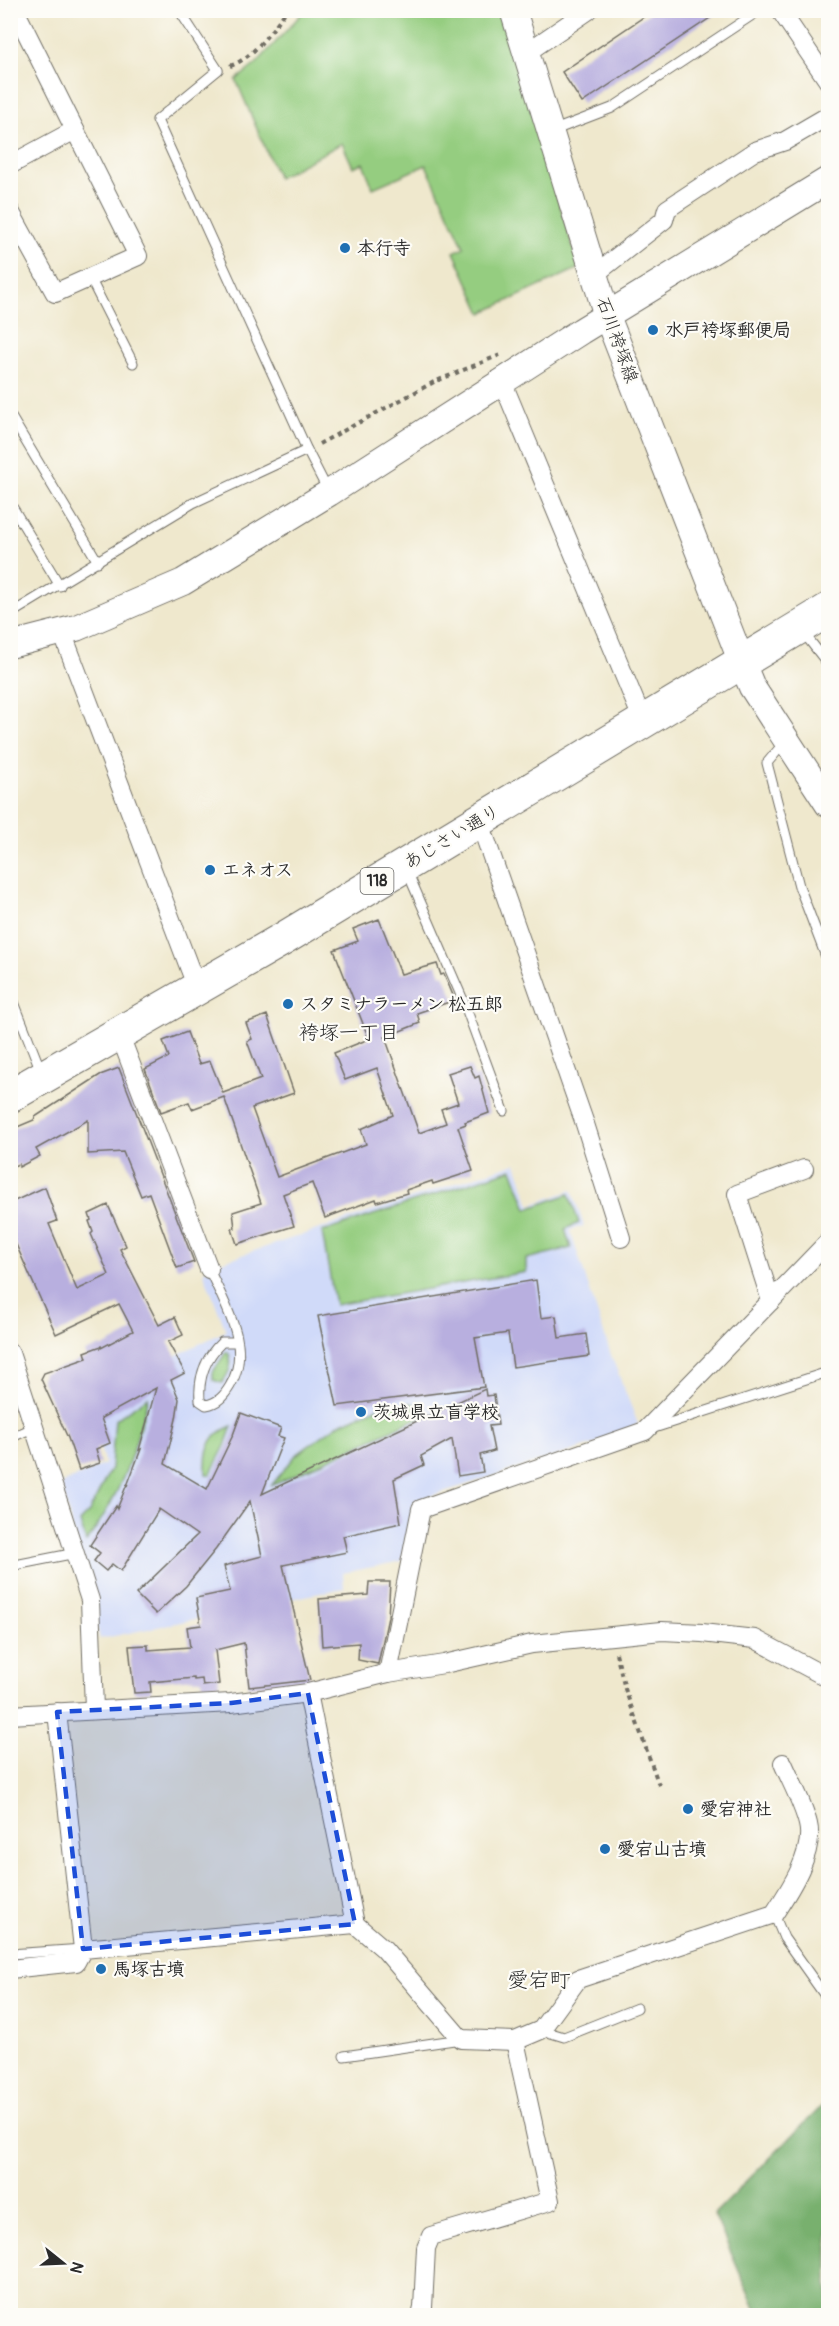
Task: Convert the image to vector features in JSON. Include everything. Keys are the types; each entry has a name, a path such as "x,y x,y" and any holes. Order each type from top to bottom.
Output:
{"highway":[{"name":"あじさい通り","path":"10,1096 405,865 828,610"}],"street":[{"path":"10,211 56,293 138,256 15,10"},
{"name":"石川袴塚線","path":"513,10 607,316 742,663 752,687 828,804"},
{"path":"526,53 589,10"},
{"path":"780,10 828,81"},
{"path":"594,276 664,220 668,209 755,151 785,141 828,116"},
{"path":"10,165 75,130"},
{"path":"10,645 76,628 183,582 329,493 502,381 828,180"},
{"path":"502,381 643,721"},
{"path":"62,632 197,988"},
{"path":"478,820 585,1124 621,1238"},
{"path":"119,1033 209,1269"},
{"path":"771,1301 737,1194 804,1169"},
{"path":"388,1673 421,1509 645,1431 827,1246"},
{"path":"10,1353 90,1600 94,1709"},
{"path":"10,1715 231,1703 308,1693 388,1673 444,1664 532,1644 662,1631 755,1639 828,1678"},
{"path":"308,1693 355,1924 384,1949 461,2039 514,2041 541,2030 578,1979 774,1914 792,1887 810,1844 808,1824 783,1763"},
{"path":"10,1969 76,1962 83,1950 57,1712"},
{"path":"83,1950 355,1924"},
{"path":"421,2316 426,2248 431,2236 550,2201 514,2041"}],"lane":[{"path":"179,10 218,69 157,120 307,450 329,493"},
{"path":"550,132 612,108 760,10"},
{"path":"90,278 133,363"},
{"path":"10,415 98,562"},
{"path":"10,614 60,586 194,503 307,450"},
{"path":"10,503 60,586"},
{"path":"800,627 828,664"},
{"path":"788,742 767,763 799,885 828,962"},
{"path":"405,865 464,1000 504,1111"},
{"path":"10,992 43,1077"},
{"path":"209,1269 237,1334 240,1361 235,1377 223,1397 213,1404 206,1405 200,1401 206,1360 222,1342 237,1342"},
{"path":"645,1431 828,1372"},
{"path":"10,1438 35,1427"},
{"path":"10,1566 76,1553"},
{"path":"774,1914 784,1938 828,2000"},
{"path":"10,1954 83,1950"},
{"path":"541,2030 564,2037 637,2008"},
{"path":"344,2056 461,2039"}],"path":[{"path":"218,69 237,64 257,48 287,10"},
{"path":"307,450 434,382 506,352"},
{"path":"611,1635 625,1689 660,1788"}],"highlighted area":[{"path":"308,1693 355,1924 83,1949 57,1712 231,1703"}],"shaded area":[{"name":"茨城県立盲学校","path":"516,1163 530,1205 572,1190 584,1226 570,1230 611,1355 638,1424 610,1439 415,1501 402,1561 343,1573 344,1588 100,1639 61,1484 105,1464 86,1399 226,1331 203,1271 221,1262"}],"green space":[{"path":"304,11 501,11 579,268 482,313 454,252 464,247 426,165 373,188 363,163 353,167 342,143 278,178 236,80 256,64"},
{"path":"512,1169 527,1209 569,1194 579,1223 565,1229 571,1248 526,1259 526,1272 335,1305 322,1232"},
{"path":"226,1352 229,1354 230,1365 222,1383 213,1380 213,1372"},
{"path":"148,1397 125,1473 109,1507 86,1542 80,1522 89,1512 111,1468 115,1420"},
{"path":"411,1403 431,1416 441,1438 424,1415 271,1486 296,1455 339,1424 377,1408"},
{"path":"232,1426 225,1446 210,1475 206,1474 206,1458 210,1444 218,1434"},
{"path":"828,2100 828,2310 811,2315 758,2315 714,2214"}],"building":[{"path":"654,10 722,10 582,103 562,72"},
{"path":"379,919 401,974 437,964 455,1000 417,1013 420,1023 385,1037 419,1133 446,1123 441,1109 458,1103 448,1073 470,1066 475,1078 479,1076 489,1113 458,1127 473,1171 433,1184 432,1181 406,1190 407,1193 377,1202 376,1199 325,1218 312,1183 283,1194 294,1226 237,1244 232,1229 235,1228 233,1212 261,1203 224,1097 192,1109 189,1102 161,1112 145,1069 169,1057 163,1041 187,1032 199,1064 210,1061 223,1093 261,1079 247,1041 252,1039 246,1023 267,1015 294,1093 252,1108 277,1177 366,1144 361,1129 393,1115 377,1068 345,1080 334,1053 369,1039 334,950 358,941 353,929"},
{"path":"119,1068 194,1262 177,1268 149,1193 141,1196 123,1152 88,1154 88,1120 36,1149 40,1156 19,1167 19,1164 10,1167 10,1130 34,1120 35,1117 100,1075"},
{"path":"45,1187 57,1221 49,1224 77,1290 109,1275 91,1234 93,1232 89,1221 91,1220 89,1214 108,1205 126,1246 120,1249 159,1325 175,1317 183,1335 168,1342 185,1373 171,1380 179,1399 165,1464 207,1489 241,1413 281,1428 278,1436 284,1438 262,1494 485,1389 486,1396 494,1395 498,1425 489,1426 494,1451 480,1455 483,1472 458,1476 452,1439 421,1456 424,1465 394,1479 401,1523 343,1536 347,1552 283,1565 310,1680 249,1687 244,1643 215,1650 219,1684 203,1686 202,1679 194,1680 194,1678 150,1682 151,1692 134,1693 129,1646 148,1645 148,1650 190,1647 187,1627 201,1625 196,1598 230,1591 224,1566 262,1556 250,1501 186,1586 156,1614 136,1594 197,1535 159,1509 121,1571 112,1564 106,1571 94,1561 100,1553 90,1545 116,1506 117,1509 127,1484 127,1486 141,1449 139,1450 156,1388 101,1418 110,1443 96,1449 100,1463 79,1470 68,1438 41,1379 44,1373 87,1358 85,1352 101,1346 101,1348 133,1331 119,1304 56,1334 10,1231 10,1203"},
{"path":"536,1280 541,1318 556,1316 559,1338 586,1334 589,1356 513,1367 508,1333 475,1338 484,1387 337,1406 318,1316"},
{"path":"369,1582 390,1582 388,1617 378,1664 358,1660 359,1643 322,1646 319,1599 368,1595"}],"place":[{"name":"本行寺","path":"345,248"},
{"name":"水戸袴塚郵便局","path":"653,330"},
{"name":"エネオス","path":"210,870"},
{"name":"スタミナラーメン 松五郎","path":"288,1004"},
{"name":"茨城県立盲学校","path":"361,1412"},
{"name":"愛宕神社","path":"688,1809"},
{"name":"愛宕山古墳","path":"605,1849"},
{"name":"馬塚古墳","path":"101,1969"}],"district":[{"name":"袴塚一丁目","path":"349,1032"},
{"name":"愛宕町","path":"539,1980"}]}
